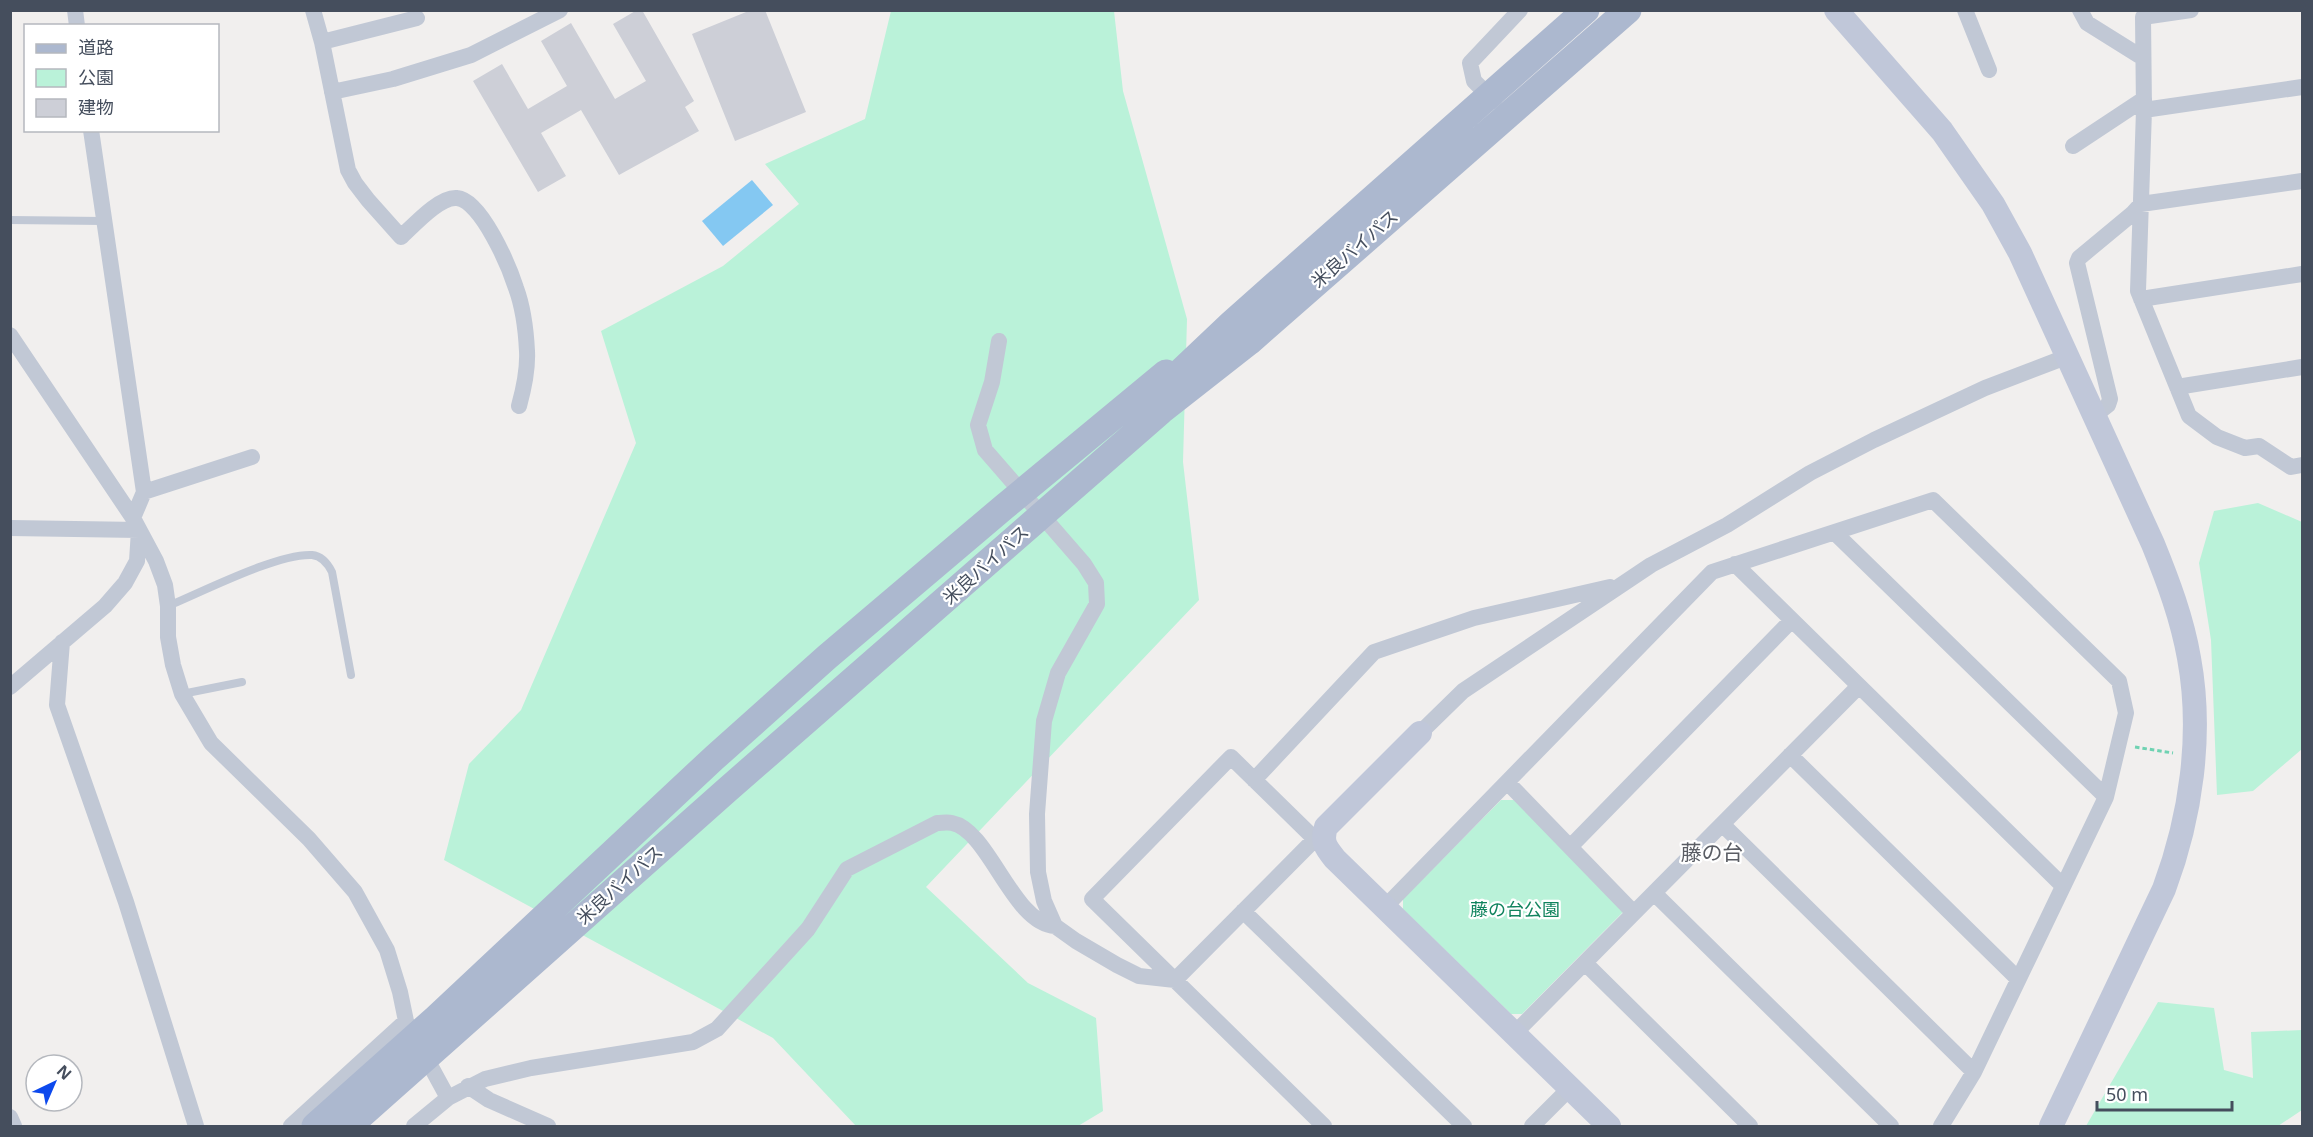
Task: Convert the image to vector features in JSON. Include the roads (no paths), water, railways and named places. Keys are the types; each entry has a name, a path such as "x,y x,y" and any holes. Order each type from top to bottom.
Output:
{"main road":[{"name":"米良バイパス","path":"349,1126 718,798 1161,411 1488,97 1586,10"},
{"name":"米良バイパス","path":"332,1126 1052,490 1240,333 1511,113 1628,10"},
{"path":"315,1126 435,1019 714,758 827,657 1162,377 1240,333"},
{"path":"371,1126 750,793 863,689 1151,435 1240,333"}],"street":[{"path":"313,10 322,42 348,170 368,200 401,237 444,200 458,198 471,204 504,258 517,289 528,353 519,406"},
{"path":"332,92 393,79 471,55 560,10"},
{"path":"1511,113 1488,97 1474,81 1470,63 1520,10"},
{"path":"1836,10 1942,131 1983,189 2020,253 2153,544 2181,619 2190,660 2193,757 2177,851 2164,889 2051,1126"},
{"path":"1965,10 1989,70"},
{"path":"2080,10 2087,23 2143,58"},
{"path":"2191,10 2143,17 2144,105 2138,291 2189,416 2217,437 2246,448 2259,446 2291,467 2302,465"},
{"path":"322,42 417,18"},
{"path":"2073,146 2144,105 2302,87"},
{"path":"10,687 105,606 125,583 137,561 136,524 144,492 91,132"},
{"path":"2094,416 2108,405 2110,399 2077,263 2088,248 2132,214 2141,204 2302,181"},
{"path":"2141,299 2302,274"},
{"path":"10,334 136,524 156,561 165,585 168,637 173,665 182,694 212,743 309,839 355,892 387,950 406,1021 448,1098"},
{"path":"999,341 992,382 978,425 985,450 1084,564 1096,583 1097,603 1058,673 1044,721 1036,814 1038,872 1044,902 1055,926"},
{"path":"1335,859 1324,843 1326,827 1463,691 1619,585 1651,565 1727,525 1810,472 1985,388 2066,357"},
{"path":"2177,387 2302,367"},
{"path":"144,492 252,457"},
{"path":"1385,907 1712,572 1933,500 2119,681 2126,713 2106,797 1974,1072 1941,1126"},
{"path":"10,528 136,524"},
{"path":"1835,533 2106,797"},
{"path":"1735,564 2063,886"},
{"path":"1254,780 1374,652 1474,618 1619,585"},
{"path":"1571,846 1792,620"},
{"path":"62,642 57,705 126,902 196,1126"},
{"path":"1514,1034 1859,686"},
{"path":"1790,755 2018,980"},
{"path":"1324,1126 1092,899 1231,758 1609,1126"},
{"path":"1507,782 1634,913"},
{"path":"414,1126 448,1098 485,1079 531,1068 693,1042 717,1029 808,928 847,870 937,823 953,823 973,836 1024,908 1045,926 1055,926 1139,976 1174,980"},
{"path":"1722,824 1974,1072"},
{"path":"1174,980 1315,839"},
{"path":"1654,893 1891,1126"},
{"path":"1243,911 1464,1126"},
{"path":"1585,963 1750,1126"},
{"path":"291,1126 406,1021"},
{"path":"468,1086 489,1100 548,1126"},
{"path":"1532,1126 1570,1088"},
{"path":"10,1117 14,1126"}],"lane":[{"path":"10,220 103,221"},
{"path":"168,606 279,560 314,555 322,559 332,572 351,675"},
{"path":"182,694 242,682"}],"water":[{"path":"752,180 773,205 723,246 702,221"}],"district":[{"name":"藤の台","path":"1712,853"}],"park label":[{"name":"藤の台公園","path":"1515,910"}]}
